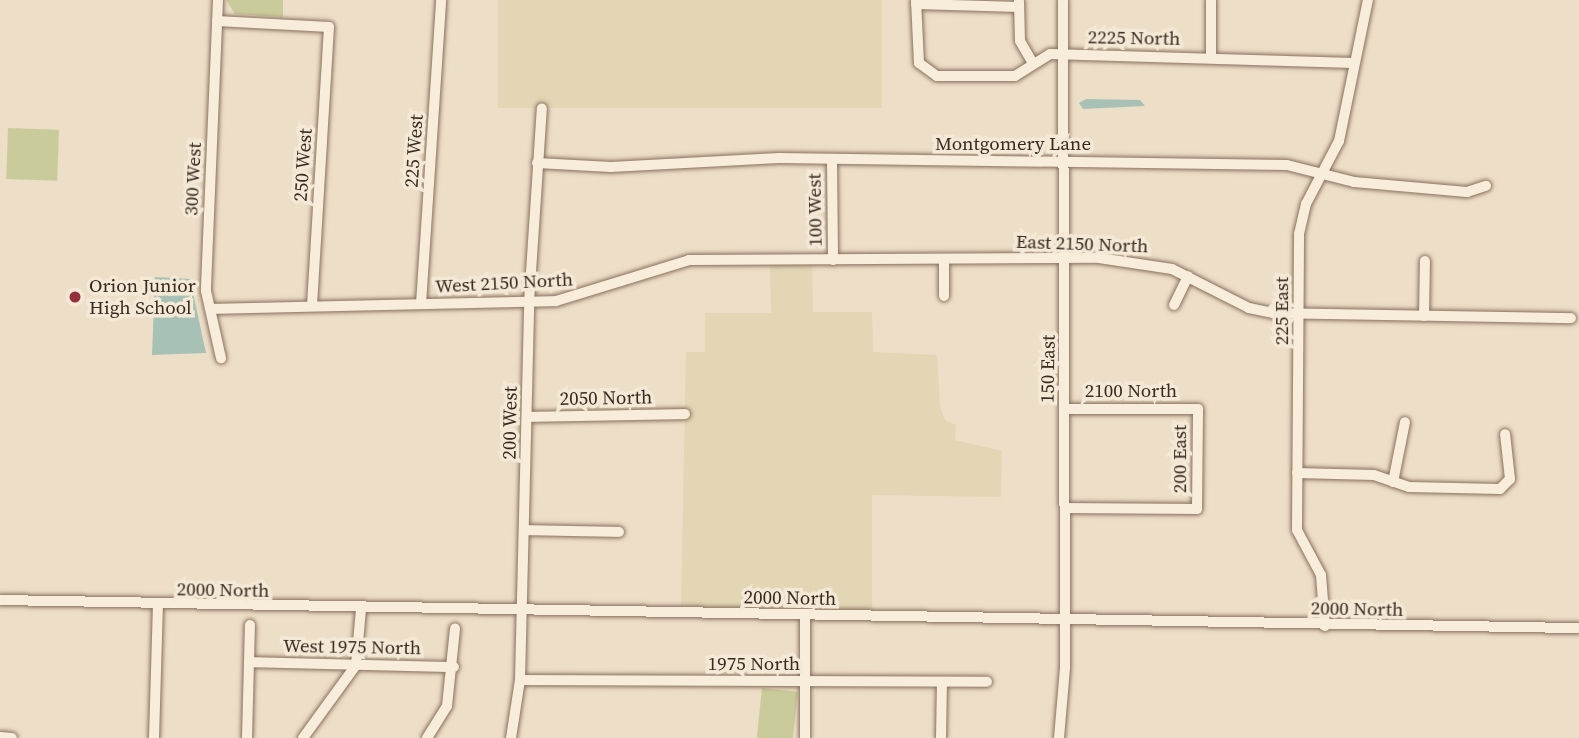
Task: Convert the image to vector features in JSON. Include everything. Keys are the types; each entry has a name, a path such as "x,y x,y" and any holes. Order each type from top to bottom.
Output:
{"street":[{"name":"300 West","path":"218,0 206,291 213,309 221,358"},
{"name":"225 West","path":"421,304 441,0"},
{"name":"150 East","path":"1059,738 1065,620 1067,258 1063,0"},
{"path":"1211,0 1211,56"},
{"name":"225 East","path":"1325,626 1321,575 1297,530 1300,224 1339,141 1368,0"},
{"name":"2225 North","path":"916,2 923,70 1006,77 1031,60 1064,54 1211,56 1354,63"},
{"path":"916,2 1019,3 1020,41 1031,60"},
{"name":"250 West","path":"217,21 329,27 312,305"},
{"name":"200 West","path":"511,738 520,680 529,302 542,108"},
{"name":"100 West","path":"832,160 833,260"},
{"name":"Montgomery Lane","path":"537,163 1066,160 1287,165 1322,175 1467,192 1486,186"},
{"name":"East 2150 North","path":"833,260 1067,258 1153,263 1188,276 1249,308 1299,314 1571,318"},
{"path":"944,259 944,296"},
{"name":"West 2150 North","path":"213,309 529,302 587,296 689,260 833,260"},
{"path":"1424,316 1425,261"},
{"path":"1174,305 1188,276"},
{"name":"2100 North","path":"1065,409 1198,409"},
{"name":"200 East","path":"1065,508 1197,509 1198,409"},
{"name":"2050 North","path":"528,417 685,414"},
{"path":"1393,482 1405,422"},
{"path":"1297,473 1374,475 1409,488 1507,484 1511,448 1505,434"},
{"path":"524,530 619,531"},
{"name":"2000 North","path":"0,600 158,606 1579,628"},
{"path":"154,738 158,606"},
{"path":"303,738 356,665 361,609"},
{"path":"805,616 805,738"},
{"path":"247,738 250,625"},
{"path":"427,738 447,706 454,667 455,628"},
{"name":"West 1975 North","path":"249,662 454,667"},
{"name":"1975 North","path":"520,680 987,682"},
{"path":"941,738 942,682"},
{"path":"0,737 12,738"}],"shaded area":[{"path":"498,0 882,0 882,108 498,108"},
{"path":"1086,99 1140,100 1145,106 1083,109 1079,103"},
{"path":"770,264 812,264 813,312 872,312 873,352 937,355 940,406 945,420 956,425 955,440 1002,451 1001,497 872,495 872,610 681,607 686,352 705,352 705,313 771,313"},
{"path":"155,277 190,279 206,353 152,355"}],"green space":[{"path":"226,0 283,0 283,17 235,14"},
{"path":"8,128 59,130 57,181 6,179"},
{"path":"762,688 798,692 793,738 757,738"}],"place":[{"name":"Orion Junior High School","path":"75,297"}]}
